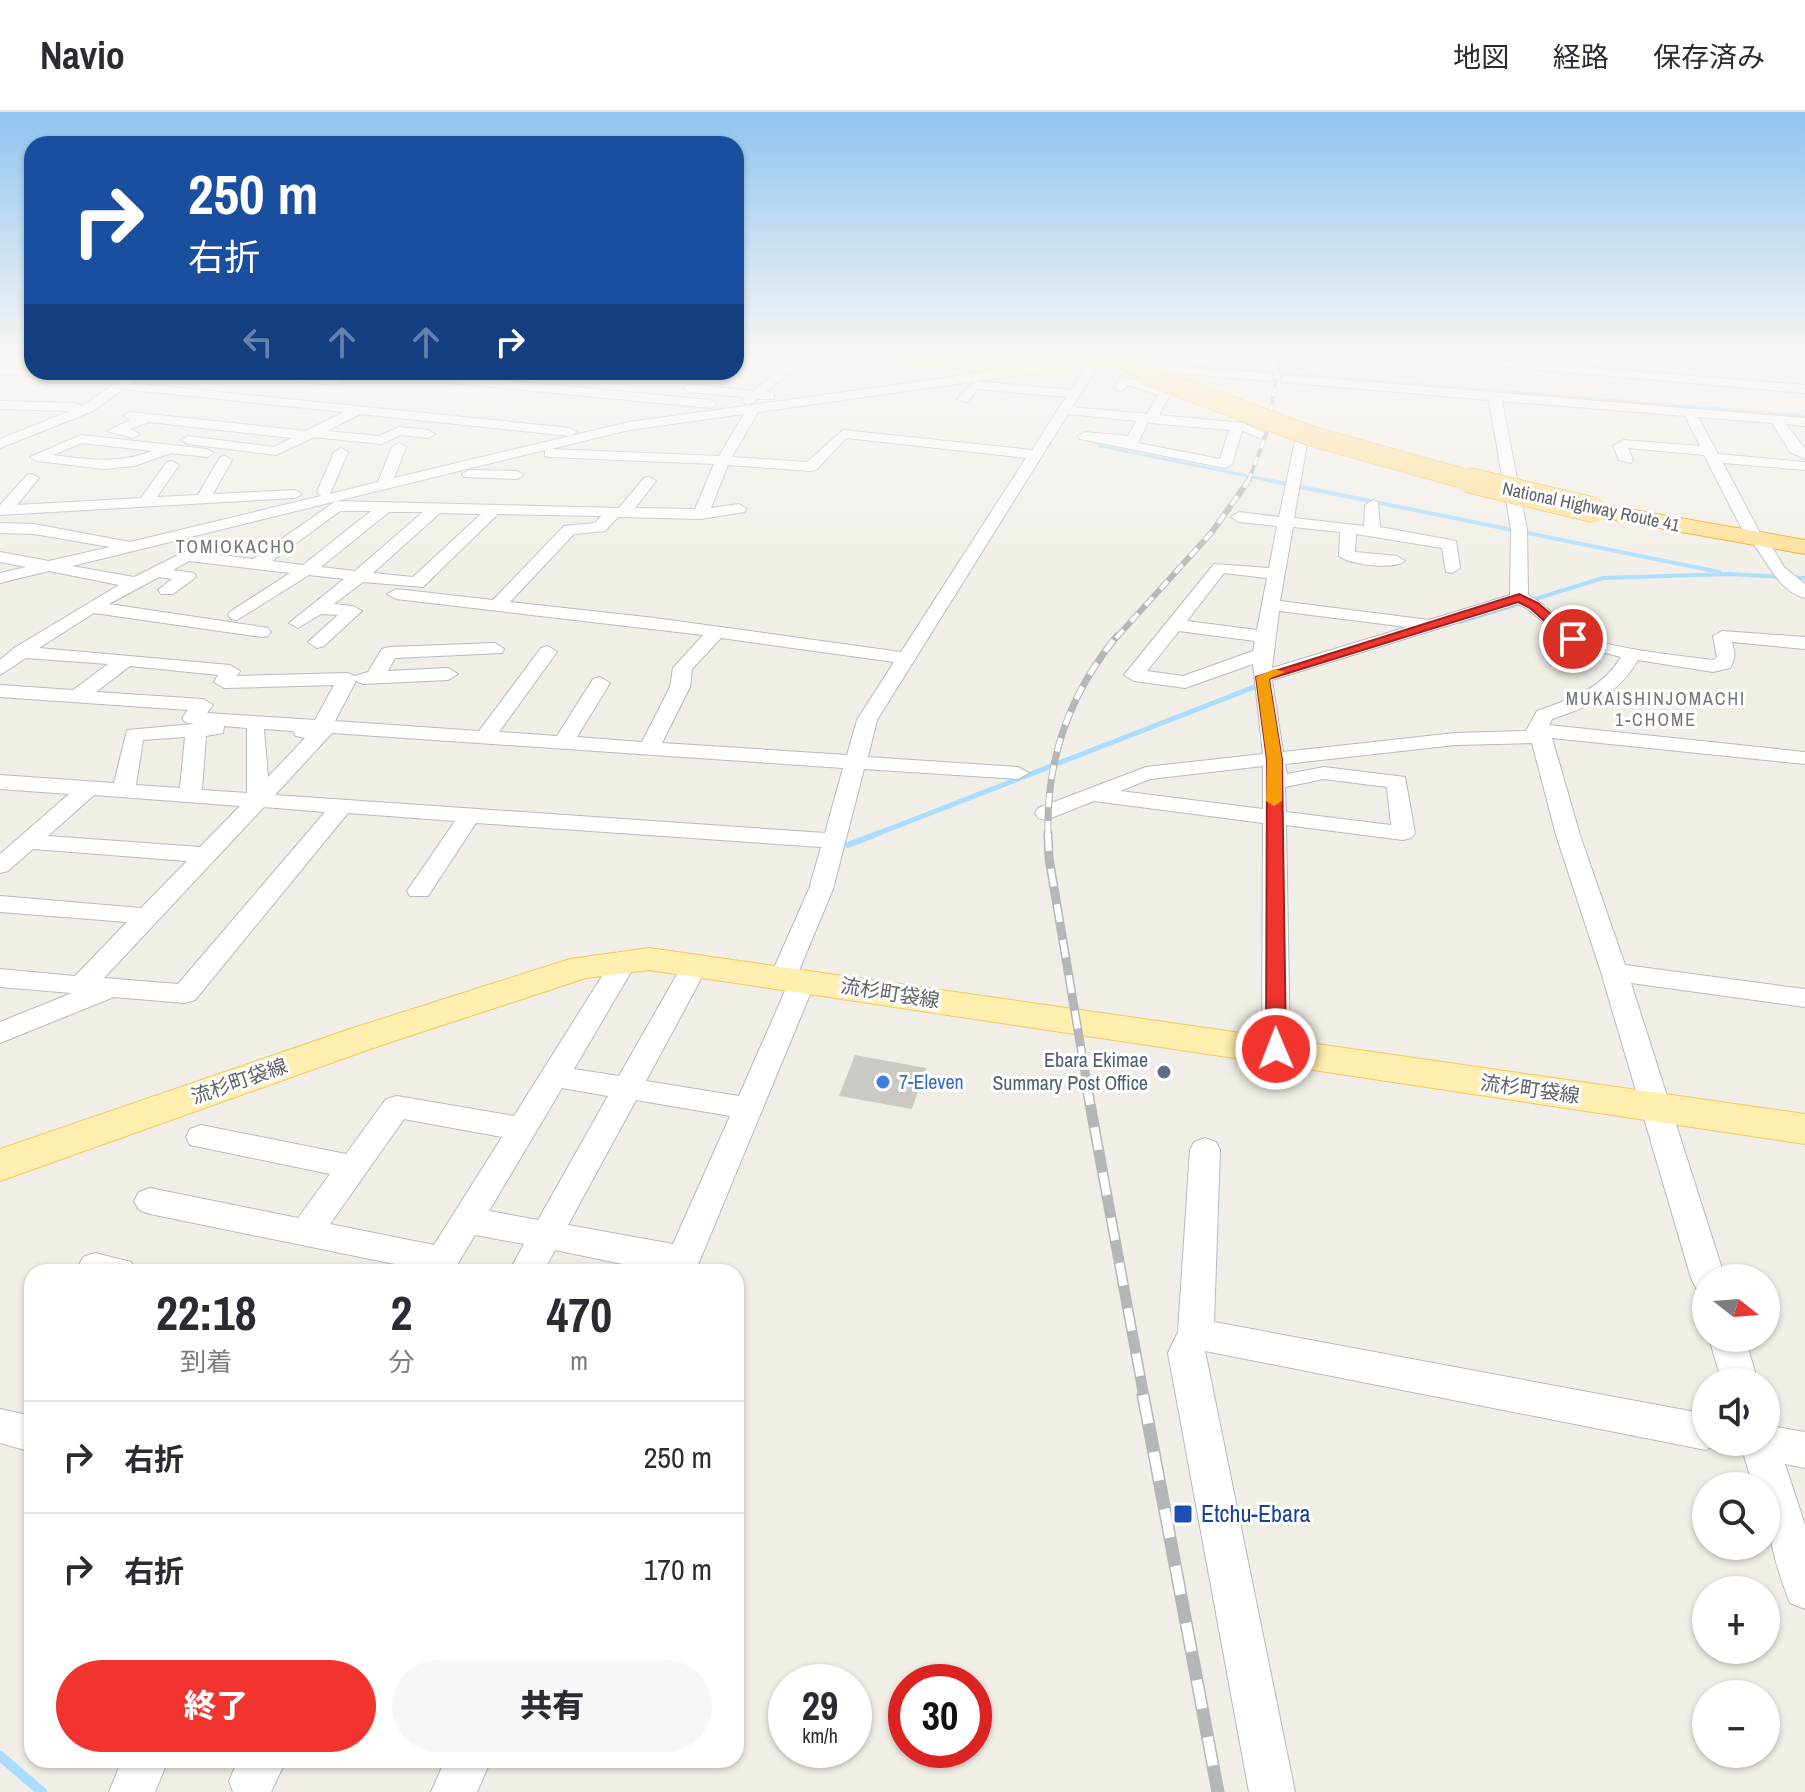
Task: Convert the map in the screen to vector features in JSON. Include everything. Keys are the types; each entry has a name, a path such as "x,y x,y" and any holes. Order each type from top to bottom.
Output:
{"highway":[{"name":"National Highway Route 41","path":"1311,435 1596,508 1805,545"}],"main road":[{"name":"流杉町袋線","path":"0,1165 377,1033 582,967 649,959 1805,1129"}],"street":[{"path":"150,435 276,451 305,435"},
{"path":"325,435 381,440 390,435"},
{"path":"0,578 587,435"},
{"path":"701,514 736,435"},
{"path":"534,448 551,453 614,457 659,452 811,467 842,435"},
{"path":"856,435 1035,455"},
{"path":"681,1264 748,1108 793,978 867,720 1035,455 1065,435"},
{"path":"1077,435 1131,443 1183,435"},
{"path":"1131,443 1136,435"},
{"path":"1187,435 1225,464 1234,435"},
{"path":"1502,435 1519,529 1519,598"},
{"path":"1702,435 1777,570 1801,591"},
{"path":"1786,435 1795,449 1805,455"},
{"path":"614,457 627,437"},
{"path":"8,438 66,445"},
{"path":"171,457 81,439 37,457 102,466 207,453"},
{"path":"1276,1049 1274,770 1263,656 1300,444"},
{"path":"1626,460 1620,446 1624,444 1805,466"},
{"path":"385,484 399,447"},
{"path":"324,492 341,452"},
{"path":"146,502 171,457"},
{"path":"203,499 225,460"},
{"path":"83,506 108,472"},
{"path":"436,472 517,475"},
{"path":"2,510 203,499 270,476 324,492 359,491"},
{"path":"2,510 32,478"},
{"path":"499,603 570,529 599,528 649,481"},
{"path":"1372,531 1373,505"},
{"path":"300,506 439,506 701,514 739,509"},
{"path":"257,564 336,506"},
{"path":"237,615 306,570 387,506"},
{"path":"298,623 358,577 439,506"},
{"path":"187,556 417,583 496,508"},
{"path":"0,669 22,650 92,607 261,514"},
{"path":"1245,539 1244,518 1372,531 1450,544 1452,568"},
{"path":"0,528 34,529 135,546"},
{"path":"1348,529 1347,556 1397,561"},
{"path":"0,557 138,583"},
{"path":"1277,574 1220,568 1134,675 1185,682 1263,656 1332,656 1519,598 1534,605 1573,639 1632,654 1713,666 1723,664 1726,657 1722,636 1805,643"},
{"path":"157,572 188,577 167,590"},
{"path":"396,594 499,603 905,658"},
{"path":"1271,605 1433,624"},
{"path":"92,607 262,632"},
{"path":"317,642 353,611 318,608"},
{"path":"1174,625 1263,656"},
{"path":"1332,656 1335,628"},
{"path":"649,749 680,687 683,668 716,632"},
{"path":"0,642 22,650 230,671 224,682 448,674"},
{"path":"375,677 389,653 495,649"},
{"path":"485,737 548,652"},
{"path":"1632,654 1611,687 1583,702 1544,715 1539,734 1704,1264"},
{"path":"79,695 126,660"},
{"path":"81,986 208,855 324,728 347,679"},
{"path":"563,743 600,683"},
{"path":"0,691 203,705 192,718 1018,773"},
{"path":"124,789 134,734 324,728"},
{"path":"190,795 196,730"},
{"path":"255,731 258,801"},
{"path":"1046,813 1146,773 1274,770 1455,739 1539,734 1805,758"},
{"path":"1091,795 1403,833 1397,782 1324,773 1287,781 1274,770"},
{"path":"0,782 832,841"},
{"path":"0,866 89,788"},
{"path":"0,978 185,994 341,807"},
{"path":"419,891 470,815"},
{"path":"28,842 208,855"},
{"path":"0,904 149,916"},
{"path":"440,1264 625,960"},
{"path":"530,1264 696,964"},
{"path":"1614,972 1805,998"},
{"path":"0,1033 112,987"},
{"path":"554,1076 748,1108"},
{"path":"306,1232 397,1107 523,1129"},
{"path":"201,1137 353,1167"},
{"path":"1205,1150 1196,1334 1186,1353 1272,1792"},
{"path":"150,1201 306,1232 431,1264"},
{"path":"467,1220 671,1264"},
{"path":"1196,1334 1692,1429"},
{"path":"0,1426 24,1432"},
{"path":"1780,1446 1805,1450"},
{"path":"1764,1456 1805,1588"},
{"path":"132,1792 142,1768"},
{"path":"454,1792 464,1768"}],"building":[{"name":"7-Eleven","path":"855,1055 926,1068 912,1109 839,1096"}],"waterway":[{"path":"1100,446 1277,482"},
{"path":"1267,480 1719,572"},
{"path":"1460,622 1603,578 1729,574 1805,578"},
{"path":"874,835 1262,684"},
{"path":"848,845 879,833"},
{"path":"0,1756 42,1792"}],"railway":[{"path":"1248,481 1266,435"},
{"path":"1116,638 1212,532 1248,481"},
{"path":"1048,833 1051,780 1064,729 1086,681 1117,636"},
{"path":"1048,833 1049,858 1087,1084"},
{"path":"1086,1082 1144,1397"},
{"path":"1143,1395 1218,1792"}],"slow traffic":[{"path":"1274,801 1274,760 1262,677 1279,672"}],"place":[{"name":"Ebara Ekimae Summary Post Office","path":"1164,1072"},
{"name":"7-Eleven","path":"883,1082"},
{"name":"Etchu-Ebara","path":"1183,1514"}],"district":[{"name":"TOMIOKACHO","path":"236,547"},
{"name":"MUKAISHINJOMACHI 1-CHOME","path":"1656,709"}],"route":[{"path":"1276,1049 1274,760 1262,677 1519,598 1534,605 1573,639"}]}
